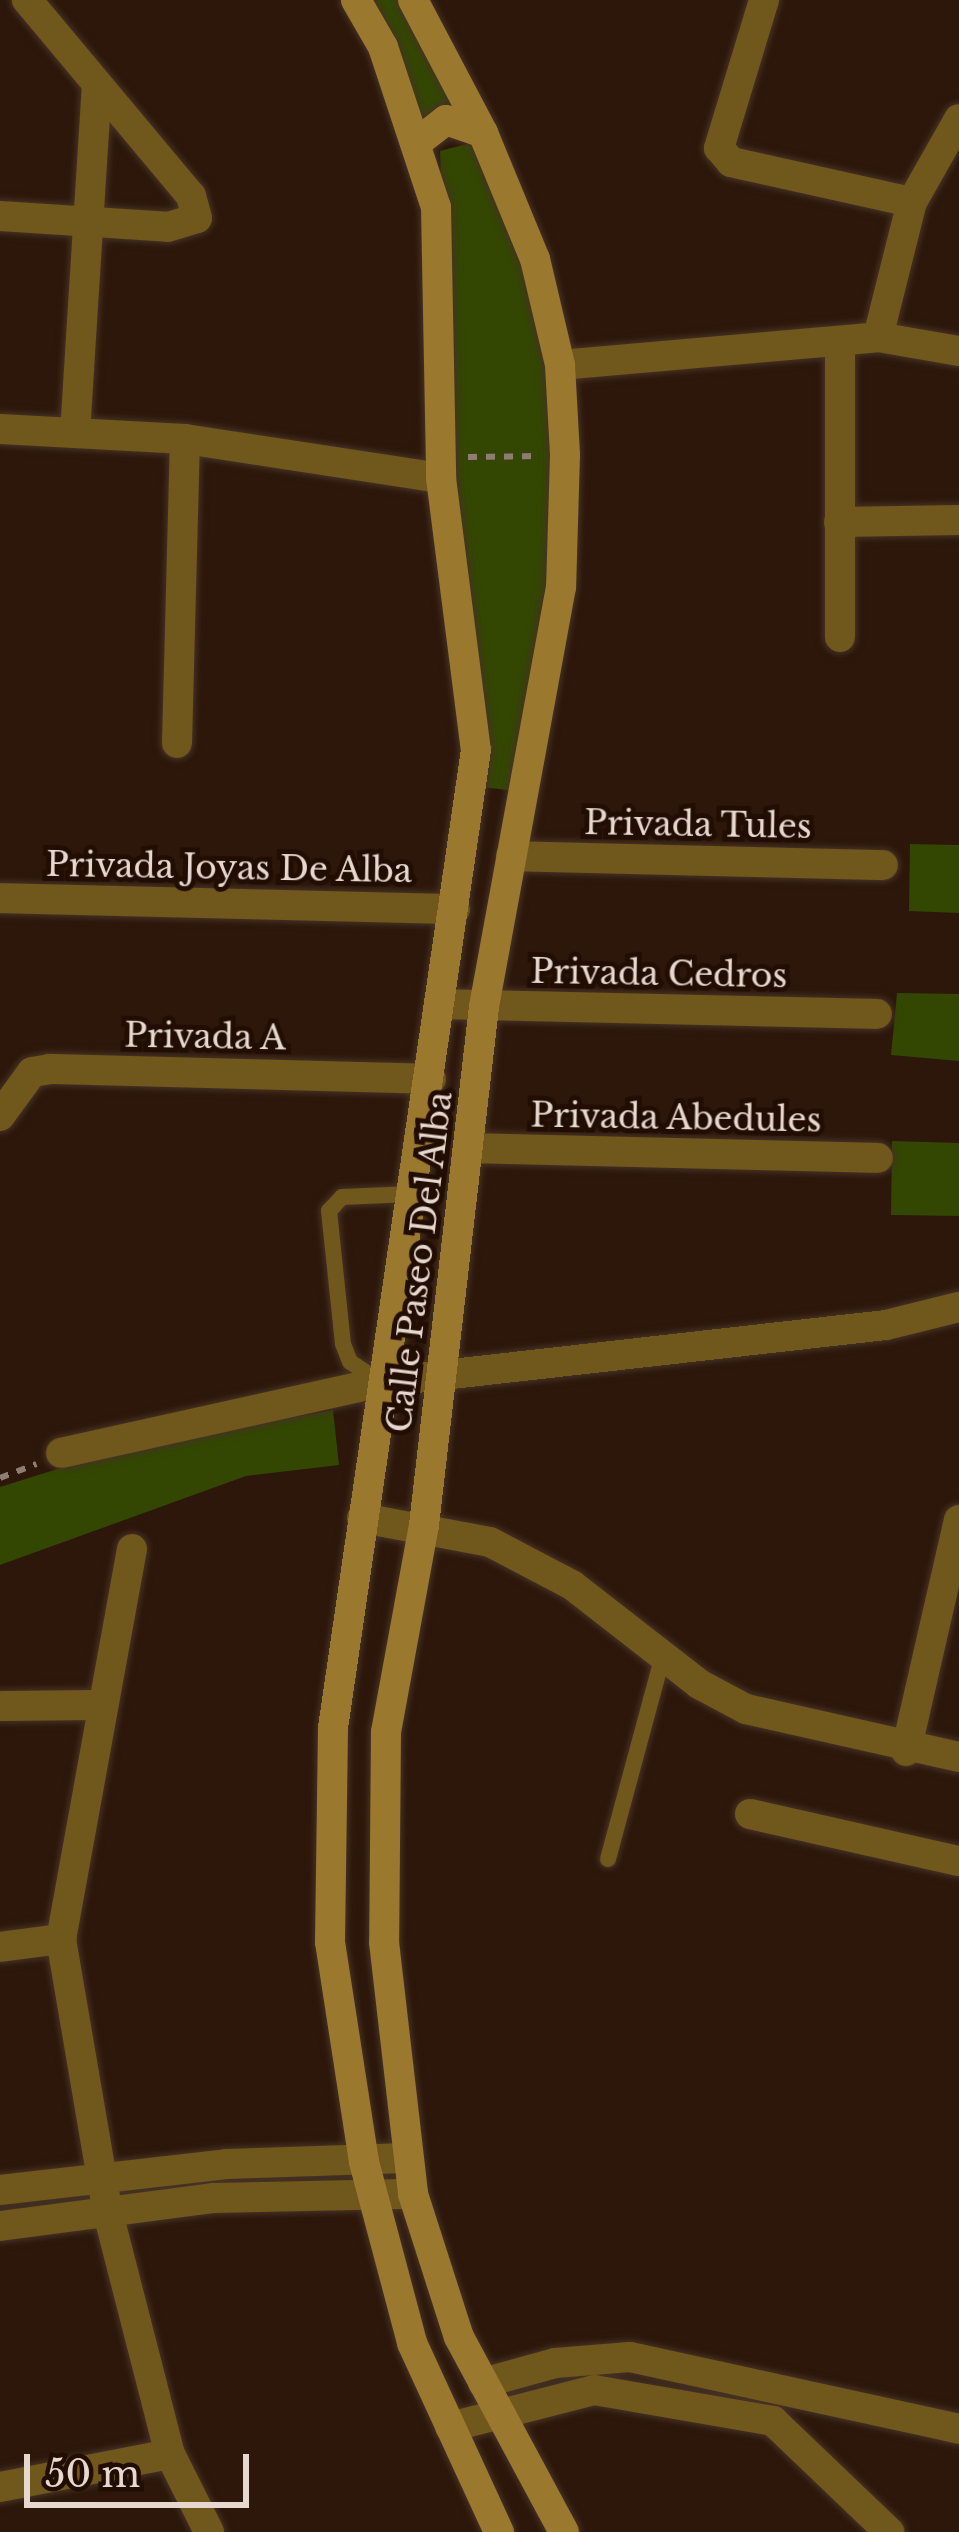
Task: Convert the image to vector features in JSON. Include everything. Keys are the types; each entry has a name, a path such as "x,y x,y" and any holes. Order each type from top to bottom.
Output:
{"street":[{"path":"0,216 88,224 186,225 198,208 27,0"},
{"name":"Calle Paseo Del Alba","path":"356,0 419,141 436,207 441,468 476,749 333,1728 330,1942 364,2162 412,2343 500,2532"},
{"name":"Calle Paseo Del Alba","path":"413,0 483,133 535,259 560,364 565,455 562,587 484,1007 472,1148 424,1525 386,1732 384,1942 413,2194 490,2396 564,2532"},
{"path":"764,0 719,148 730,162 912,202"},
{"path":"75,433 97,88"},
{"path":"878,337 912,202 959,119"},
{"path":"419,141 446,120 483,133"},
{"path":"560,364 878,337 959,351"},
{"path":"840,343 840,637"},
{"path":"0,429 185,439 441,468"},
{"path":"177,742 185,439"},
{"path":"839,522 959,520"},
{"name":"Privada Tules","path":"511,856 883,865"},
{"name":"Privada Joyas De Alba","path":"0,898 455,909"},
{"name":"Privada Cedros","path":"441,1004 877,1015"},
{"name":"Privada A","path":"0,1116 32,1072 50,1069 431,1078"},
{"name":"Privada Abedules","path":"472,1148 878,1158"},
{"path":"61,1453 381,1382 886,1325 959,1307"},
{"path":"362,1517 424,1525 490,1542 572,1585 663,1655 746,1709 906,1750 959,1757"},
{"path":"906,1750 959,1520"},
{"path":"132,1550 99,1705 61,1939 108,2213 170,2454 209,2532"},
{"path":"0,1706 99,1705"},
{"path":"750,1814 959,1861"},
{"path":"0,1947 61,1939"},
{"path":"0,2190 226,2164 406,2158"},
{"path":"0,2226 214,2198 413,2194"},
{"path":"450,2427 490,2396 555,2363 630,2357 959,2429"},
{"path":"490,2396 594,2390 773,2421 889,2532"},
{"path":"0,2487 170,2454"}],"lane":[{"path":"381,1382 350,1362 343,1344 328,1211 342,1197 412,1194"},
{"path":"608,1858 663,1655"}],"path":[{"path":"441,468 565,455"},
{"path":"0,1478 61,1453"}],"green space":[{"path":"367,0 403,0 459,108 423,121"},
{"path":"474,142 531,270 560,444 559,586 516,791 481,787 455,502 440,151"},
{"path":"910,844 959,845 959,913 909,911"},
{"path":"897,993 959,994 959,1061 891,1055"},
{"path":"892,1141 959,1143 959,1216 891,1215"},
{"path":"333,1410 339,1465 246,1476 0,1565 0,1487 115,1451"}]}
